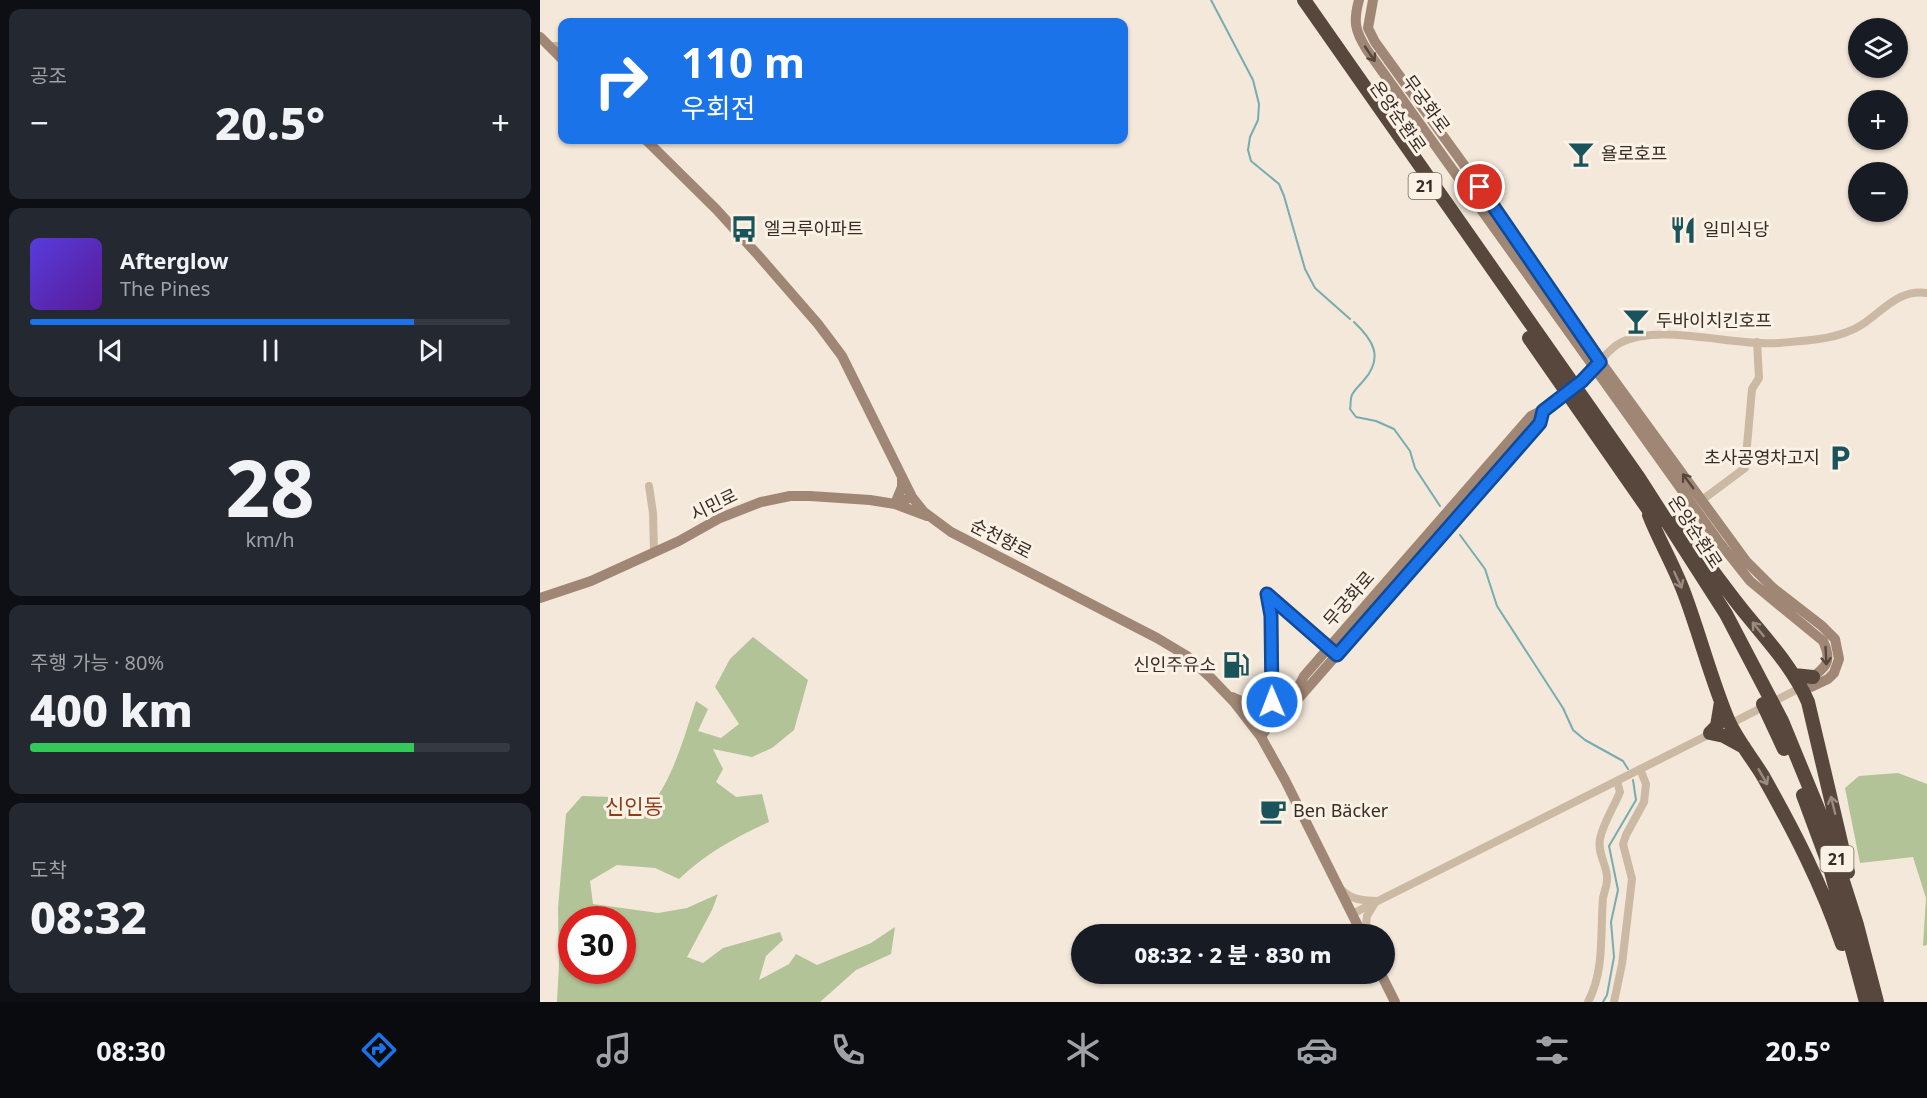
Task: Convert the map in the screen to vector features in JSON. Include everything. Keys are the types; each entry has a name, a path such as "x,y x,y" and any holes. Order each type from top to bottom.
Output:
{"highway":[{"name":"온양순환로","path":"1295,0 1557,370"},
{"name":"온양순환로","path":"1304,0 1557,370"},
{"name":"21","path":"1557,370 1582,406"},
{"name":"온양순환로","path":"1582,406 1639,478 1721,607 1761,689"},
{"name":"온양순환로","path":"1582,406 1703,592 1761,689"},
{"path":"1639,478 1662,503 1802,687 1845,852 1857,924"},
{"path":"1647,507 1657,535 1685,595 1730,724 1805,852 1830,909 1864,1002"},
{"path":"1794,675 1813,677"},
{"name":"21","path":"1761,689 1827,828 1857,924 1877,1002"},
{"path":"1721,699 1716,726 1710,734 1724,736 1746,748"},
{"name":"21","path":"1778,723 1830,868 1864,1002"}],"street":[{"name":"무궁화로","path":"1359,0 1354,20 1358,34 1367,50 1597,365"},
{"name":"무궁화로","path":"1373,0 1368,28 1375,42 1480,187 1597,365"},
{"path":"540,37 558,51"},
{"name":"순천향로","path":"650,144 716,209 818,324 842,356 912,497 933,519 951,531 1157,638 1187,656 1225,692 1261,737 1358,924"},
{"path":"1597,365 1611,349 1620,343 1654,334 1777,343 1847,333 1903,294 1927,292"},
{"path":"1701,500 1745,468 1752,389 1759,378 1757,342"},
{"name":"무궁화로","path":"1261,737 1276,725 1333,652 1531,416 1543,411 1582,381 1597,365"},
{"path":"1597,365 1746,561 1758,574 1835,639 1838,665 1819,689 1814,699 1811,715"},
{"path":"1352,914 1802,687 1827,665 1827,649 1823,641 1750,581 1733,561 1597,365"},
{"path":"902,476 902,487 894,504 933,519"},
{"path":"649,486 653,513 654,552"},
{"name":"시민로","path":"540,598 580,586 720,518 761,502 790,496 810,496 894,504 912,497"},
{"path":"1272,702 1271,616 1267,594 1333,652"},
{"name":"무궁화로","path":"1261,737 1300,686 1304,676 1333,652"},
{"path":"1225,692 1234,698 1252,704 1272,702 1288,693 1304,676"},
{"path":"1802,687 1811,687 1828,680"},
{"path":"1614,1002 1622,964 1632,879 1623,844 1644,802 1646,784 1640,769"},
{"path":"1588,1002 1599,972 1603,897 1607,881 1600,840 1620,792 1617,781"},
{"path":"1337,884 1357,900 1377,901"},
{"path":"1366,924 1367,916 1377,901"},
{"path":"1386,984 1395,1002"}],"green space":[{"path":"753,637 808,680 794,730 772,748 752,757 713,749 723,769 716,782 736,797 762,794 769,822 721,847 679,879 655,868 617,865 590,881 593,904 607,906 558,906 566,814 582,796 612,797 617,815 640,812 650,805 659,794 675,763 696,701 708,709 698,731 721,738 739,724 715,687 730,659"},
{"path":"1898,773 1927,784 1927,945 1923,946 1926,898 1913,857 1860,863 1845,788 1859,776"},
{"path":"718,894 687,957 703,963 723,948 780,932 783,940 766,956 759,980 789,964 796,954 817,965 871,943 895,927 891,954 856,970 820,1002 557,1002 558,983 636,984 636,910 658,913 687,908"}],"waterway":[{"path":"1211,0 1253,80 1259,104 1258,120 1250,137 1248,150 1251,161 1279,184 1305,269 1315,288 1350,319"},
{"path":"1354,322 1371,342 1375,356 1370,372 1352,395 1350,409 1356,417 1376,421 1394,429 1410,451 1415,468 1440,506"},
{"path":"1460,535 1485,569 1497,606 1563,708 1573,730 1585,740 1623,761 1628,769"},
{"path":"1603,1002 1607,995 1614,957 1611,922 1618,890 1609,846 1636,800 1633,780"}],"place":[{"name":"욜로호프","path":"1581,154"},
{"name":"엘크루아파트","path":"744,229"},
{"name":"일미식당","path":"1683,230"},
{"name":"두바이치킨호프","path":"1636,321"},
{"name":"초사공영차고지","path":"1840,458"},
{"name":"신인주유소","path":"1236,665"},
{"name":"Ben Bäcker","path":"1273,811"}],"district":[{"name":"신인동","path":"634,807"}],"route":[{"path":"1272,702 1271,616 1267,594 1337,655 1540,423 1543,411 1582,381 1600,362 1480,187"}]}
